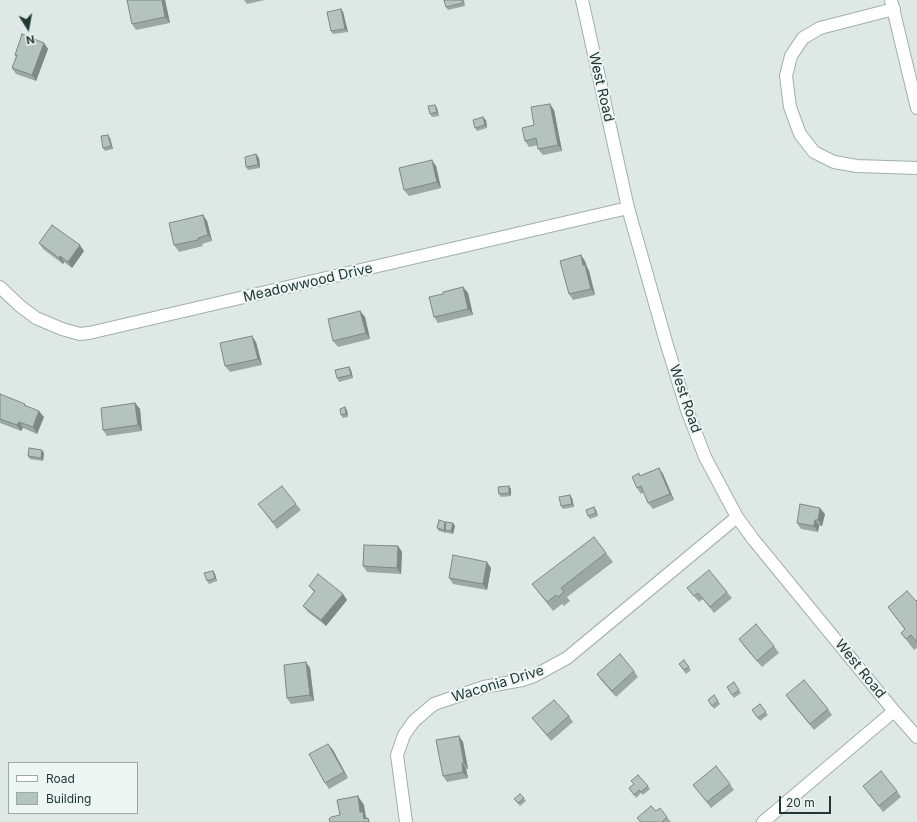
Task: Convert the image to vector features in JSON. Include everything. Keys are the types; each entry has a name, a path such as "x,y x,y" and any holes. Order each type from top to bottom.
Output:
{"street":[{"name":"West Road","path":"582,0 628,208 687,410 705,457 737,517 777,569 894,711 917,736"},
{"path":"917,108 915,89 892,4 820,28 803,38 791,56 786,76 790,107 800,134 814,152 834,162 857,166 917,168"},
{"name":"Meadowwood Drive","path":"0,287 20,306 36,318 62,330 80,334 89,333 628,208"},
{"name":"Waconia Drive","path":"406,822 397,755 404,735 414,721 434,704 484,687 522,680 534,676 567,658 737,517"},
{"path":"763,822 894,711"}],"building":[{"path":"127,0 162,0 165,17 132,24"},
{"path":"444,0 462,0 463,3 446,7"},
{"path":"341,9 345,29 331,31 327,12"},
{"path":"22,34 44,43 32,75 12,68"},
{"path":"550,104 558,145 538,149 536,138 525,141 522,128 534,125 531,107"},
{"path":"435,105 437,112 430,114 428,106"},
{"path":"483,117 485,125 475,128 473,120"},
{"path":"108,135 111,146 103,148 101,136"},
{"path":"256,154 258,165 246,167 245,157"},
{"path":"432,160 437,182 404,190 399,168"},
{"path":"203,215 208,235 198,238 198,240 174,245 169,223"},
{"path":"52,225 80,245 68,262 60,256 59,258 39,243"},
{"path":"581,255 591,289 569,294 560,261"},
{"path":"463,287 468,309 434,317 429,297"},
{"path":"360,311 366,333 333,341 328,319"},
{"path":"252,336 258,359 225,366 220,343"},
{"path":"349,367 351,375 337,378 335,370"},
{"path":"0,394 39,411 33,427 19,422 17,425 0,419"},
{"path":"135,403 138,425 103,430 101,408"},
{"path":"345,407 346,414 341,415 340,409"},
{"path":"29,448 42,450 41,458 28,456"},
{"path":"659,468 670,494 648,503 641,486 637,488 632,477 639,473 640,476"},
{"path":"282,486 296,504 273,522 258,504"},
{"path":"509,486 509,493 499,494 498,487"},
{"path":"570,495 572,504 561,506 559,497"},
{"path":"800,504 820,508 818,520 815,520 814,526 797,523"},
{"path":"594,507 596,513 588,516 586,510"},
{"path":"439,520 445,522 444,530 437,528"},
{"path":"446,522 453,523 451,531 445,530"},
{"path":"594,537 606,553 561,588 564,592 558,597 556,595 547,602 532,584"},
{"path":"364,545 398,546 397,568 363,566"},
{"path":"453,555 487,562 483,584 449,578"},
{"path":"709,570 727,592 710,607 698,593 694,596 687,588"},
{"path":"213,571 215,578 207,581 204,573"},
{"path":"318,574 343,594 321,620 303,606 315,591 309,586"},
{"path":"907,591 916,601 917,600 917,642 911,635 906,639 901,633 905,629 888,607"},
{"path":"756,624 774,646 757,661 739,639"},
{"path":"620,654 634,671 612,691 597,674"},
{"path":"684,660 689,667 684,670 679,664"},
{"path":"306,662 310,695 287,698 284,665"},
{"path":"804,680 828,709 810,724 786,695"},
{"path":"734,682 739,690 732,695 727,687"},
{"path":"714,695 718,701 712,706 708,700"},
{"path":"554,700 569,716 547,735 532,718"},
{"path":"760,704 766,712 758,718 752,710"},
{"path":"459,736 464,763 462,763 463,772 443,776 436,740"},
{"path":"328,744 344,772 325,783 309,754"},
{"path":"716,766 730,784 707,802 693,785"},
{"path":"881,771 897,791 879,806 863,786"},
{"path":"638,775 648,786 641,792 639,790 634,795 629,788 634,784 631,781"},
{"path":"520,794 524,798 518,803 514,799"},
{"path":"358,796 360,812 363,812 364,819 368,818 369,822 330,822 329,819 331,817 340,815 337,800"},
{"path":"651,806 656,811 660,808 667,817 663,821 664,822 641,822 637,818"}]}
